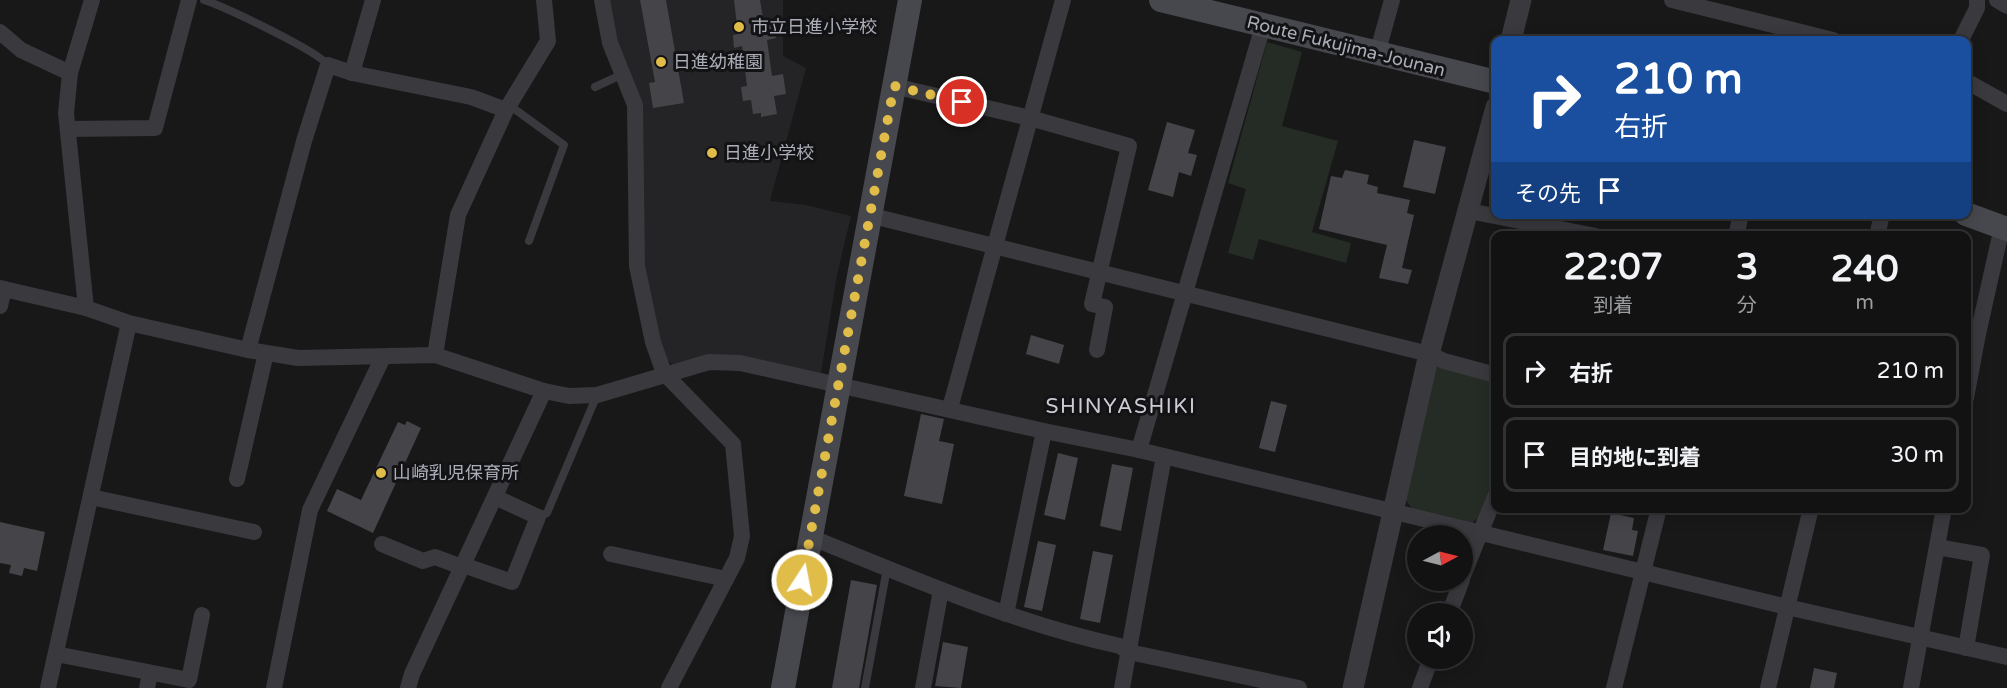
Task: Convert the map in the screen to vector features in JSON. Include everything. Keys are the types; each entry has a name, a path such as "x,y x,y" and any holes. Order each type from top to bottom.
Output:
{"main road":[{"path":"783,688 910,0"},
{"name":"Route Fukujima-Jounan","path":"1161,0 1491,81"},
{"path":"1971,216 2005,228"}],"street":[{"path":"86,308 66,113 70,73 92,0"},
{"path":"68,129 155,128 189,0"},
{"path":"352,73 373,0"},
{"path":"435,355 458,215 508,107 548,41 544,0"},
{"path":"602,0 610,44 635,105 638,280 653,342 664,373 733,444 742,536 737,558 669,688"},
{"path":"950,408 1063,0"},
{"path":"1377,54 1392,0"},
{"path":"1512,36 1521,0"},
{"path":"1672,0 1817,36"},
{"path":"1963,36 1977,8 1977,0"},
{"path":"1997,0 2007,6"},
{"path":"1139,450 1263,26"},
{"path":"0,32 21,50 70,73"},
{"path":"248,350 304,141 328,65 352,73 444,90 508,107"},
{"path":"1971,84 2007,104"},
{"path":"894,86 1030,118 1129,146 1092,304 1105,307 1097,350"},
{"path":"1353,688 1429,354 1491,126"},
{"path":"1469,211 1491,215"},
{"path":"869,215 1429,354 1444,361 1491,374"},
{"path":"1510,219 1571,231"},
{"path":"1971,371 1978,334 2005,228"},
{"path":"0,306 2,289 86,308 129,324 248,350 298,358 435,355 544,391 569,396 597,395 664,373 709,362 725,361 1139,450 1787,607 2007,657"},
{"path":"48,688 129,324"},
{"path":"237,479 266,353"},
{"path":"274,688 310,510 383,357"},
{"path":"408,688 544,391"},
{"path":"1006,614 1044,431"},
{"path":"1122,688 1164,456"},
{"path":"91,497 254,532"},
{"path":"382,544 423,561 435,557 512,582 538,517 495,497"},
{"path":"1473,550 1491,506"},
{"path":"1614,688 1658,513"},
{"path":"1768,688 1810,513"},
{"path":"1911,688 1943,513"},
{"path":"810,537 941,590 1078,637 1120,646 1130,652 1299,688"},
{"path":"1937,547 1982,555 1966,648"},
{"path":"611,554 726,579"},
{"path":"923,688 941,590"},
{"path":"56,654 148,680 189,680 202,615"},
{"path":"1420,688 1427,669"}],"lane":[{"path":"204,0 304,48 323,58 328,65"},
{"path":"595,87 623,74"},
{"path":"508,107 564,145 529,241"},
{"path":"538,517 547,513 597,395"},
{"path":"865,688 887,568"}],"shaded area":[{"name":"日進小学校","path":"607,0 783,0 783,56 806,68 770,201 806,205 851,216 837,275 821,373 729,355 673,364 664,359 644,280 641,104 616,42"},
{"path":"1267,42 1302,52 1282,126 1338,141 1312,232 1351,243 1346,263 1259,239 1253,260 1228,253 1246,189 1228,183"},
{"path":"1442,365 1491,381 1491,484 1478,518 1472,523 1412,509 1406,500 1436,368"}],"building":[{"path":"640,0 666,0 684,103 653,108 649,83 655,82"},
{"path":"734,0 760,0 764,24 774,23 776,38 767,40 772,76 783,74 786,94 774,96 777,114 761,117 761,113 753,114 751,100 743,101 741,87 747,86 742,46 734,48 733,35 738,34"},
{"path":"1167,122 1195,130 1188,153 1197,155 1191,176 1179,172 1173,197 1148,190"},
{"path":"1414,140 1446,147 1435,194 1403,187"},
{"path":"1345,170 1369,175 1367,184 1378,187 1377,193 1410,200 1407,213 1414,215 1402,268 1412,270 1408,284 1379,278 1387,245 1319,229 1331,176 1342,178"},
{"path":"1031,335 1064,345 1059,364 1026,354"},
{"path":"1271,401 1287,405 1275,452 1259,448"},
{"path":"921,414 944,419 939,441 954,444 942,504 904,496"},
{"path":"407,421 421,428 373,533 327,511 337,489 361,500 398,422 405,425"},
{"path":"1058,453 1078,458 1065,520 1044,515"},
{"path":"1112,464 1133,468 1121,531 1100,526"},
{"path":"1611,513 1634,518 1632,530 1638,531 1633,556 1603,550"},
{"path":"0,522 45,532 37,571 24,568 22,576 9,573 11,565 0,563"},
{"path":"1038,541 1056,545 1042,611 1024,607"},
{"path":"1093,551 1113,555 1100,623 1080,619"},
{"path":"851,580 877,585 859,688 832,688"},
{"path":"943,642 968,647 961,688 935,686"},
{"path":"1814,668 1837,673 1834,688 1810,688"}],"place":[{"name":"市立日進小学校","path":"739,27"},
{"name":"日進幼稚園","path":"661,62"},
{"name":"日進小学校","path":"712,153"},
{"name":"山崎乳児保育所","path":"381,473"}],"district":[{"name":"SHINYASHIKI","path":"1121,406"}],"route":[{"path":"802,580 894,86 962,102"}]}
